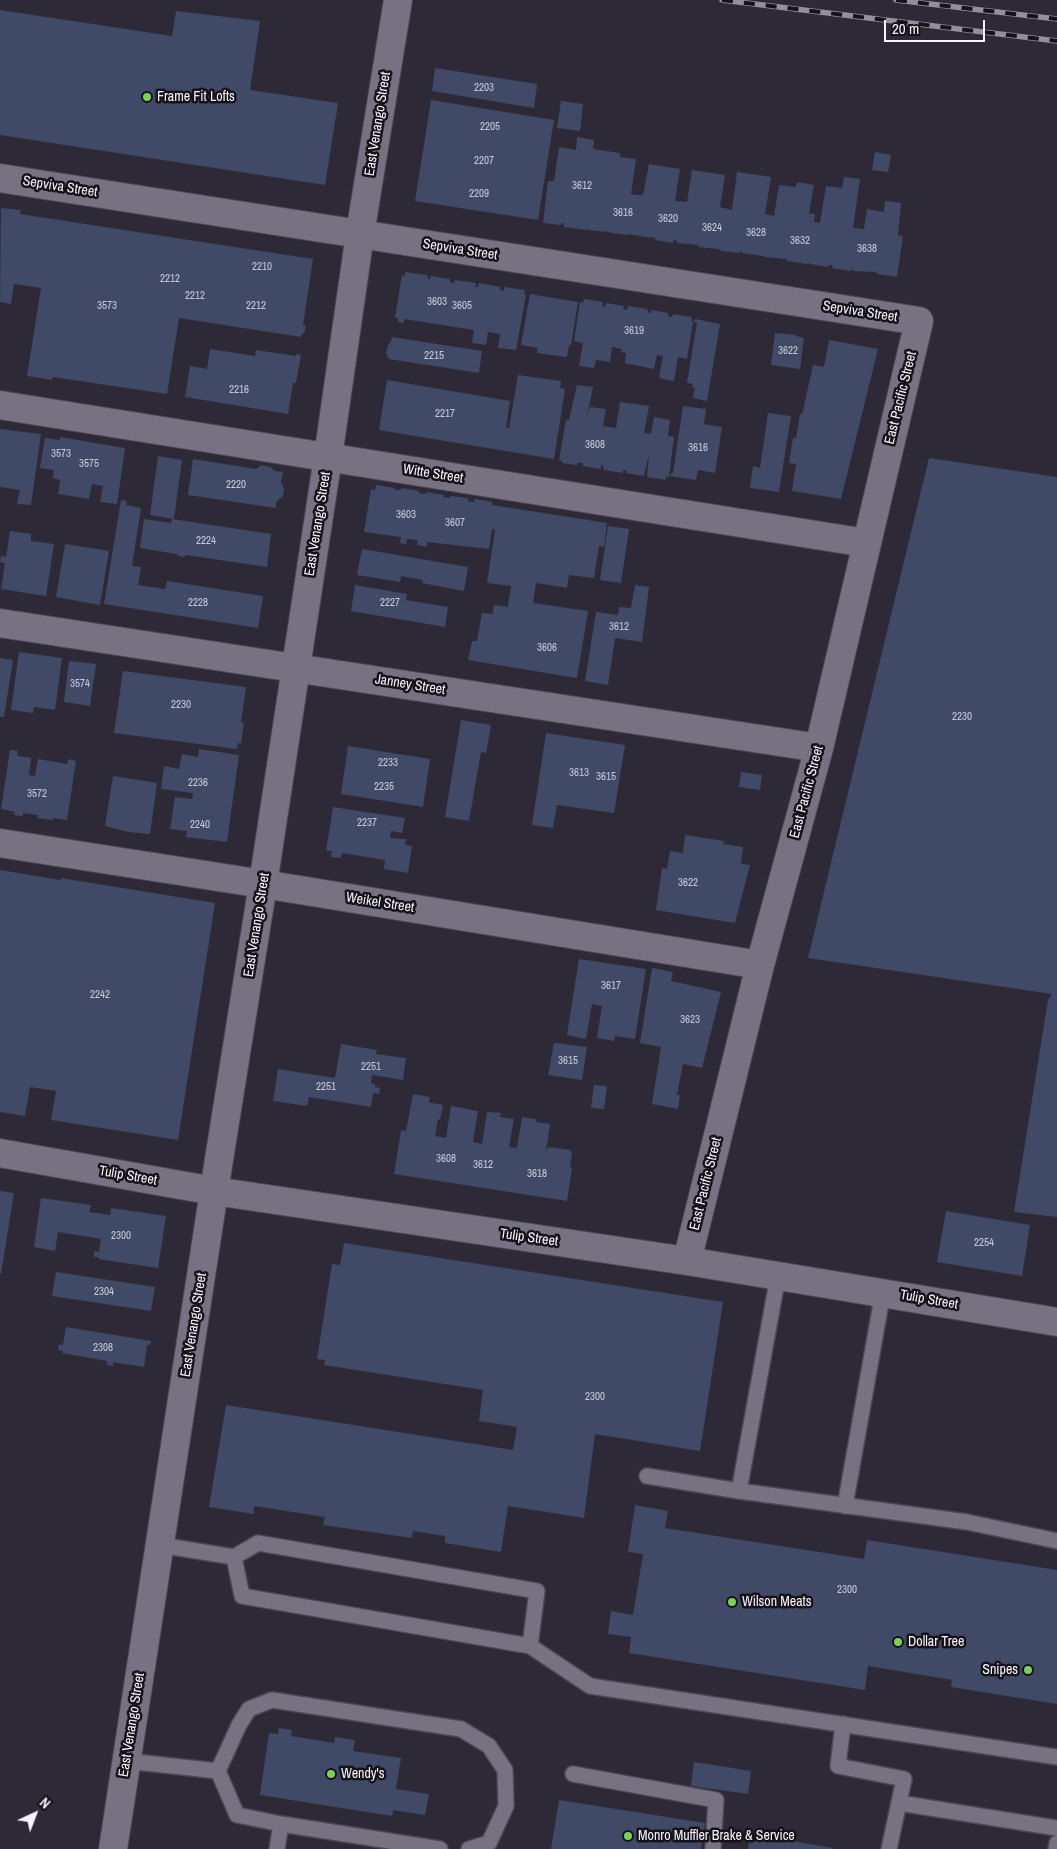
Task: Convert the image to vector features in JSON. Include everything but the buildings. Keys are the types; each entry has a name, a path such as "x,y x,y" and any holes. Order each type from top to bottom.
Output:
{"street":[{"name":"East Venango Street","path":"113,1849 263,884 360,234 398,0"},
{"name":"Sepviva Street","path":"0,178 919,321"},
{"name":"East Pacific Street","path":"687,1261 760,965 819,748 919,321"},
{"name":"Witte Street","path":"0,405 866,543"},
{"name":"Janney Street","path":"0,623 819,748"},
{"name":"Weikel Street","path":"0,843 760,965"},
{"name":"Tulip Street","path":"0,1153 214,1191 687,1261 1057,1322"}],"lane":[{"path":"738,1491 778,1276"},
{"path":"844,1506 883,1292"},
{"path":"647,1476 738,1491 967,1522 1057,1541"},
{"path":"160,1545 234,1557 258,1543 537,1591 530,1646"},
{"path":"234,1557 242,1596 530,1646 590,1686 1057,1757"},
{"path":"440,1849 281,1824 237,1815 218,1771 239,1725 249,1709 272,1700 461,1728 489,1746 505,1770 506,1806 489,1843 470,1849"},
{"path":"843,1724 838,1766 904,1779 889,1849"},
{"path":"127,1761 218,1771"},
{"path":"574,1774 716,1800 713,1849"},
{"path":"899,1803 1057,1828"},
{"path":"277,1849 281,1824"},
{"path":"1056,1849 1057,1843"}],"railway":[{"path":"722,0 1057,41"},
{"path":"896,0 1057,19"}],"place":[{"name":"Frame Fit Lofts","path":"147,97"},
{"name":"Wilson Meats","path":"732,1602"},
{"name":"Dollar Tree","path":"898,1642"},
{"name":"Snipes","path":"1028,1670"},
{"name":"Wendy's","path":"331,1774"},
{"name":"Monro Muffler Brake & Service","path":"628,1836"}]}
